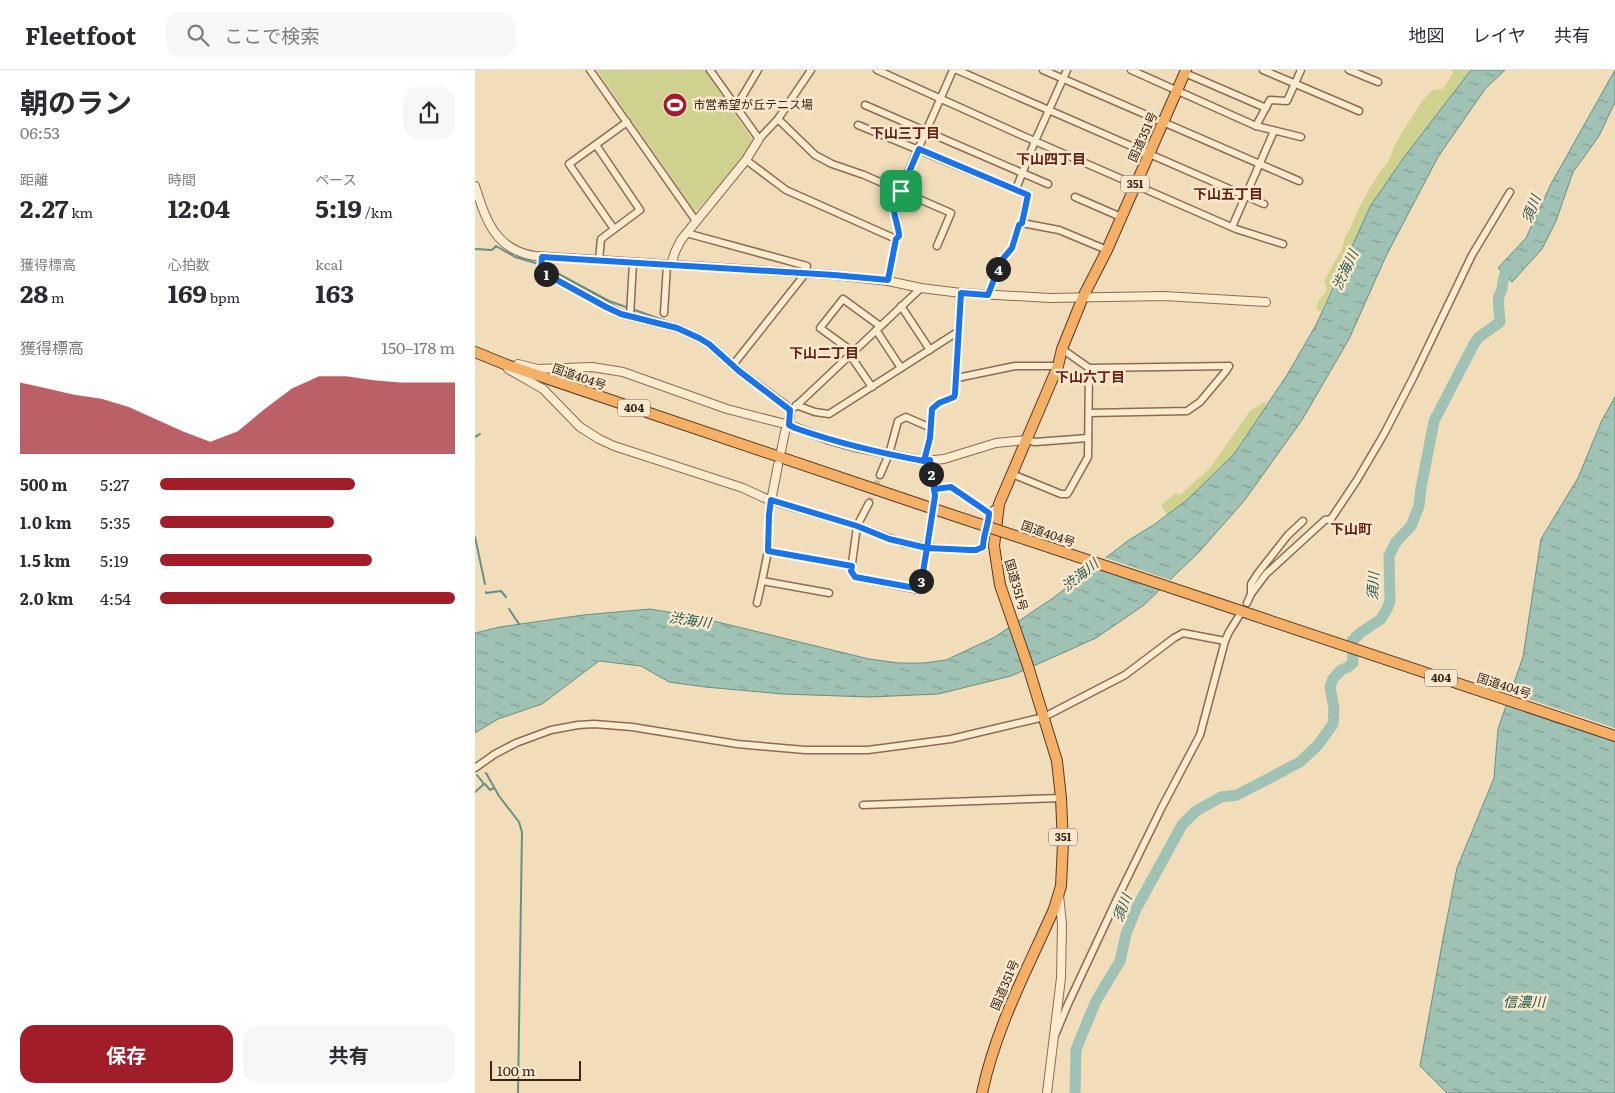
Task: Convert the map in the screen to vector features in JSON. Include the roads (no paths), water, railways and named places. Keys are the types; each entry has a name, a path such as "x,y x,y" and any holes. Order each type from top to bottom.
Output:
{"highway":[{"name":"国道351号","path":"982,1093 997,1035 1059,895 1063,844 1057,761 1000,585 994,546 999,504 1058,366 1062,349 1083,297 1107,250 1185,71"},
{"name":"国道404号","path":"475,352 533,374 1615,736"}],"street":[{"path":"590,70 696,222"},
{"path":"710,70 759,139"},
{"path":"736,106 758,70"},
{"path":"665,312 669,265 686,233 746,160 759,139 778,119 811,70"},
{"path":"877,70 1232,227 1283,244"},
{"path":"888,280 896,239 899,236 894,204 953,70"},
{"path":"957,70 1264,204"},
{"path":"1043,70 1299,181"},
{"path":"1016,189 1067,70"},
{"path":"1131,70 1256,126 1301,137"},
{"path":"1263,70 1359,111"},
{"path":"1256,126 1270,100 1287,101 1301,70"},
{"path":"1349,70 1378,82"},
{"path":"1185,71 1265,108"},
{"path":"865,105 1047,184"},
{"path":"778,119 815,155 832,164 864,175 951,213 937,246"},
{"path":"614,229 569,164 627,122"},
{"path":"857,125 1028,195 1022,223 1019,225 1012,248 1001,261 988,295"},
{"path":"1232,227 1274,130"},
{"path":"596,145 641,210 601,239 599,260"},
{"path":"746,160 786,190 896,239"},
{"path":"475,186 488,222 497,237 514,250 527,255 888,280 921,288 988,295 1050,298 1164,296 1266,302"},
{"path":"1247,604 1251,594 1266,574 1325,520 1331,520 1357,480 1384,434 1414,376 1472,255 1510,192"},
{"path":"1075,196 1121,217"},
{"path":"1022,223 1059,230 1107,250"},
{"path":"686,233 806,265 807,270 805,274 733,365"},
{"path":"542,257 541,268 546,274 606,307 630,316 677,328 699,338 793,408 815,412 829,414 959,331"},
{"path":"630,316 633,263"},
{"path":"781,451 793,408 921,288"},
{"path":"869,502 857,526 851,571 855,577 918,587 921,584 934,503 935,489 927,461 932,409 939,403 954,397 957,378 961,293"},
{"path":"872,387 852,354 820,328 843,299 878,328 901,368"},
{"path":"901,306 929,350"},
{"path":"1062,349 1089,368 1229,366 1200,402 1187,411 1089,413"},
{"path":"475,352 538,369 592,367 623,372 727,409 789,425 829,440 927,461 944,459 977,447 996,443 1088,438"},
{"path":"475,352 543,389 573,420 599,439 631,452 743,488 771,500 857,526 889,539 927,548 976,550 983,547 983,535 989,513 999,504"},
{"path":"957,378 1015,366 1058,366"},
{"path":"1012,474 1061,494 1067,494 1088,457 1089,368"},
{"path":"880,475 889,454 898,421 906,417 931,428"},
{"path":"757,603 768,551 769,515 778,465"},
{"path":"935,489 951,487 989,513"},
{"path":"1251,594 1251,584 1258,574 1288,535 1303,521"},
{"path":"768,551 852,566"},
{"path":"762,581 829,593"},
{"path":"1053,1041 1068,1004 1117,899 1162,806 1200,735 1225,642 1239,616"},
{"path":"475,768 495,754 516,743 551,730 594,724 632,727 773,748 859,750 899,747 951,739 1043,714 1125,675 1178,635 1189,633 1225,642"},
{"path":"863,805 1061,798"},
{"path":"1047,1093 1061,957 1062,913 1059,895"}],"water":[{"name":"渋海川","path":"1471,70 1505,70 1485,89 1438,157 1386,256 1349,339 1302,420 1244,501 1199,552 1144,605 1096,638 1011,676 938,694 870,697 783,694 705,687 669,682 641,666 599,661 542,704 498,719 475,733 475,633 500,627 583,615 650,609 697,617 869,659 899,663 924,663 946,660 995,637 1053,598 1129,540 1155,524 1187,500 1234,454 1287,375 1316,325 1371,205 1405,156"},
{"path":"1615,70 1615,102 1599,136 1573,172 1556,221 1542,249 1512,282 1498,268 1526,238 1551,184"},
{"name":"信濃川","path":"1615,397 1615,1093 1447,1093 1420,1066 1457,868 1494,778 1498,729 1523,657 1541,539 1578,478 1602,420"}],"waterway":[{"path":"475,249 492,250 496,246 515,257 539,264"},
{"name":"須川","path":"1075,1093 1076,1050 1079,1042 1096,1001 1120,961 1126,934 1136,909 1182,825 1196,811 1221,797 1237,795 1300,762 1318,745 1333,724 1334,709 1330,687 1333,679 1341,670 1353,663 1352,641 1360,633 1381,619 1390,601 1389,556 1396,542 1411,526 1419,506 1434,421 1474,344 1478,338 1500,322 1499,296 1505,275 1515,264"},
{"path":"544,266 609,301 666,321"},
{"path":"475,437 480,434"},
{"path":"475,537 485,584"},
{"path":"486,592 501,591 506,597"},
{"path":"509,609 519,624"},
{"path":"486,773 499,796 519,822 522,832 518,1093"},
{"path":"475,792 484,784 477,775"},
{"path":"485,784 490,790 494,788"}],"tunnel":[{"path":"869,503 880,475"}],"place":[{"name":"市営希望が丘テニス場","path":"675,105"}],"district":[{"name":"下山三丁目","path":"905,133"},
{"name":"下山四丁目","path":"1051,159"},
{"name":"下山五丁目","path":"1228,194"},
{"name":"下山二丁目","path":"824,353"},
{"name":"下山六丁目","path":"1090,377"},
{"name":"下山町","path":"1351,529"}]}
